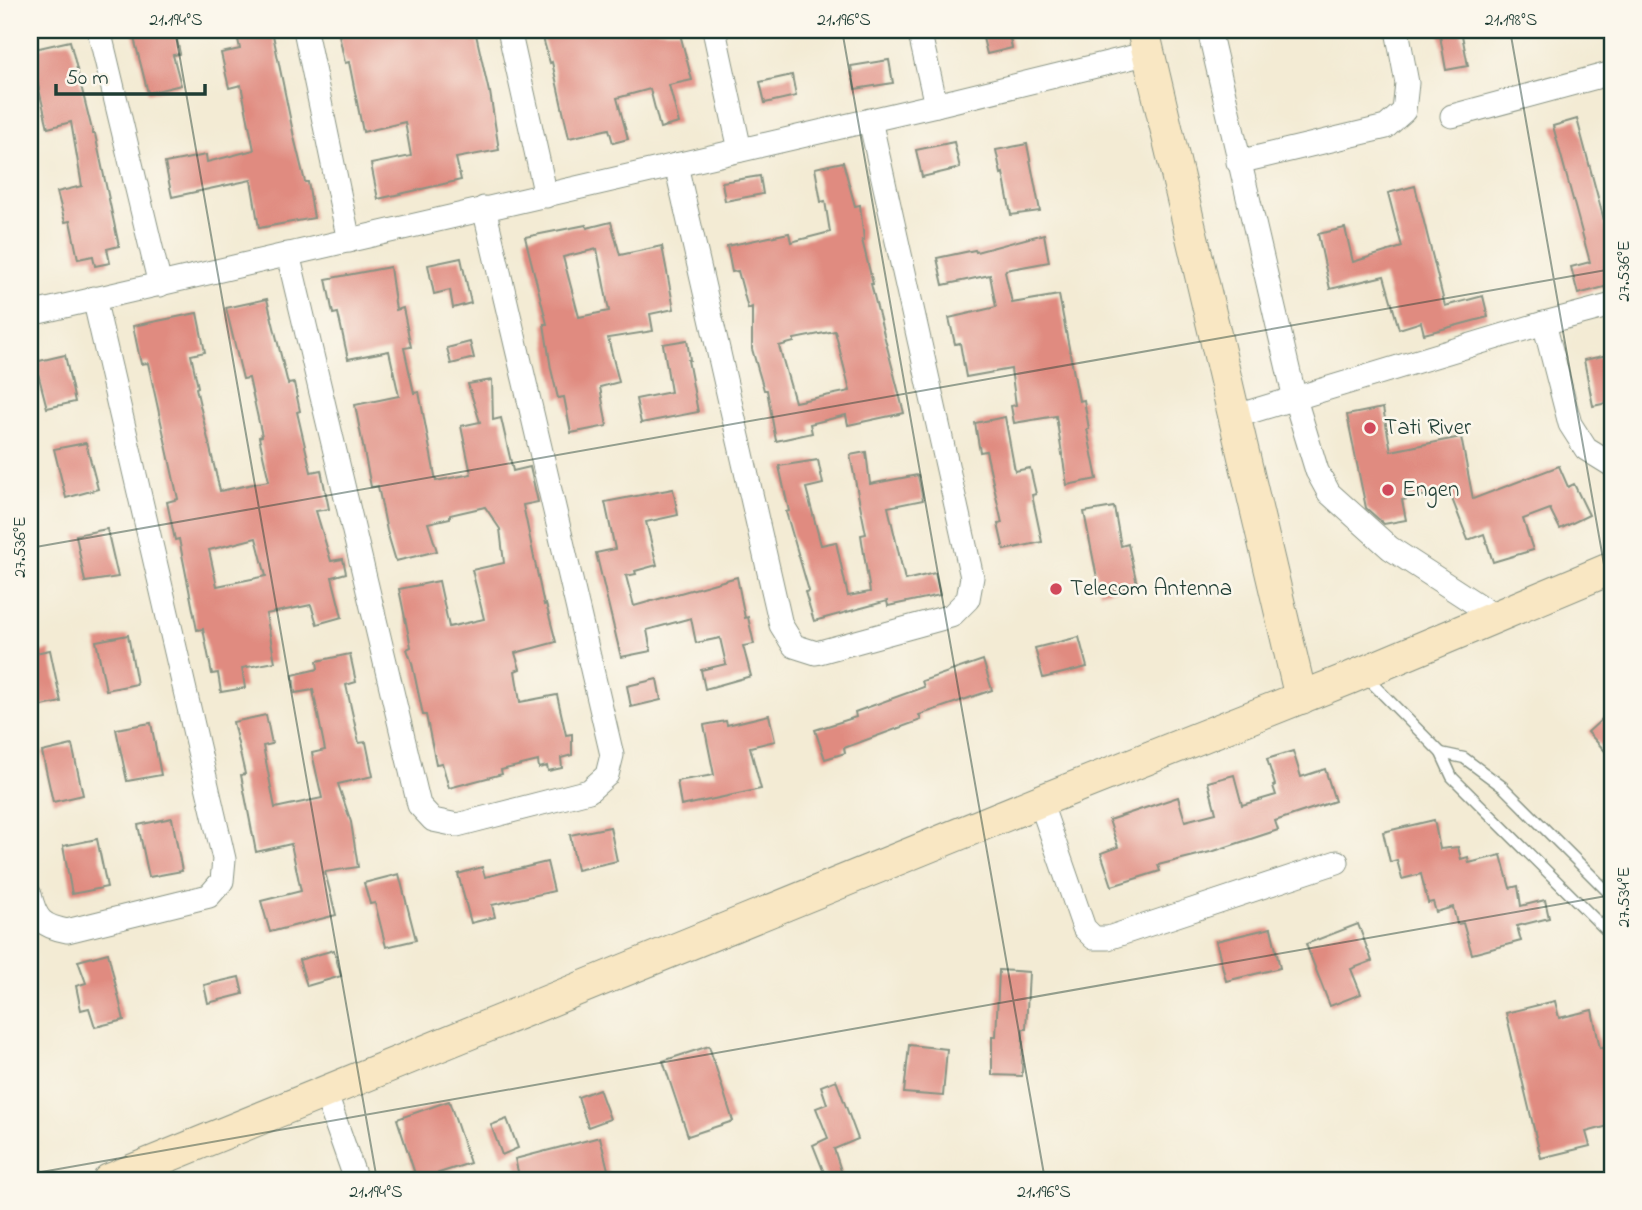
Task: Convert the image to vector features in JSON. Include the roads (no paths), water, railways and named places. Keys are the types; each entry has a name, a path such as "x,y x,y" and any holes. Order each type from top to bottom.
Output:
{"street":[{"path":"99,30 160,285"},
{"path":"305,30 349,241"},
{"path":"509,30 546,195"},
{"path":"714,30 740,150"},
{"path":"919,30 936,105"},
{"path":"1209,30 1295,399 1317,471 1329,493 1390,548 1496,617"},
{"path":"1238,162 1386,127 1404,111 1407,83 1397,30"},
{"path":"30,314 936,105 1146,42 1301,698"},
{"path":"1452,116 1612,73"},
{"path":"676,165 781,625 794,646 816,653 951,616 968,599 972,577 870,120"},
{"path":"288,254 419,805 433,820 457,825 589,791 607,775 612,755 484,208"},
{"path":"30,895 34,912 47,927 67,931 209,896 222,881 224,859 94,298"},
{"path":"1233,417 1612,305"},
{"path":"1544,323 1570,424 1586,449 1612,465"},
{"path":"109,1180 1040,801 1301,698 1612,568"},
{"path":"1040,801 1084,928 1094,938 1108,938 1336,862"},
{"path":"325,1093 356,1180"}],"lane":[{"path":"1362,673 1441,753 1452,777 1612,936"},
{"path":"1441,753 1464,758 1503,787 1612,896"}],"place":[{"name":"Tati River","path":"1370,428"},
{"name":"Engen","path":"1388,490"},
{"name":"Telecom Antenna","path":"1056,589"}]}
